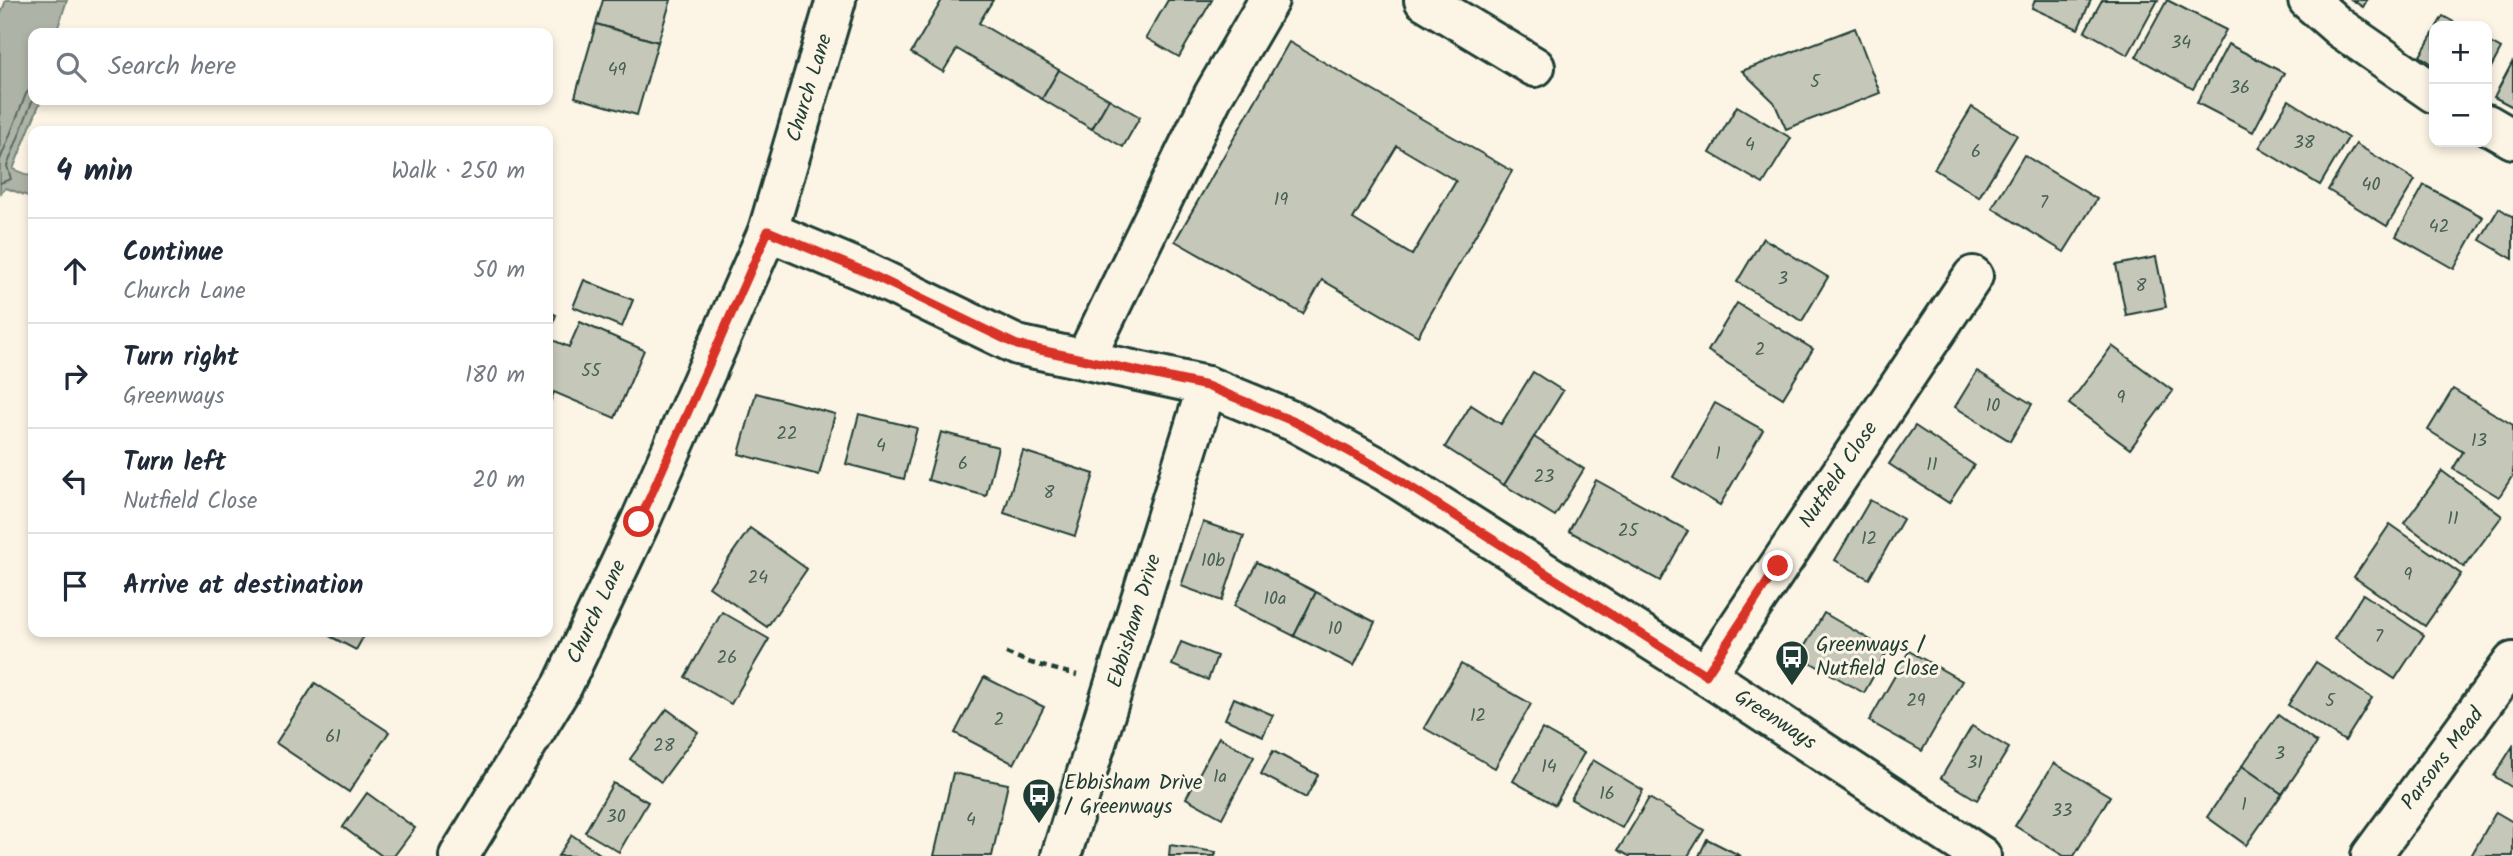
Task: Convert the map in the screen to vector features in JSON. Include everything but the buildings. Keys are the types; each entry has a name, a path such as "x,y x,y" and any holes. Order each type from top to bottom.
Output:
{"street":[{"name":"Church Lane","path":"459,856 563,684 639,522 768,231 836,0"},
{"path":"1086,359 1214,94 1269,0"},
{"path":"1424,0 1535,67"},
{"path":"2308,0 2340,28 2429,90"},
{"path":"2492,127 2513,139"},
{"name":"Greenways","path":"768,231 868,273 1017,345 1207,386 1295,422 1385,471 1706,675 1981,856"},
{"name":"Nutfield Close","path":"1706,675 1972,276"},
{"name":"Ebbisham Drive","path":"1061,856 1207,386"},
{"name":"Parsons Mead","path":"2371,856 2513,662"}],"path":[{"path":"1006,653 1079,676"}],"water":[{"path":"6,0 67,0 58,28 28,28 28,105 39,105 30,126 28,126 13,169 28,175 28,196 6,188 0,194 0,16"}],"place":[{"name":"Greenways / Nutfield Close","path":"1792,687"},
{"name":"Ebbisham Drive / Greenways","path":"1039,825"}],"route":[{"path":"639,522 768,231 868,273 1017,345 1207,386 1295,422 1385,471 1706,675 1778,566"}]}
